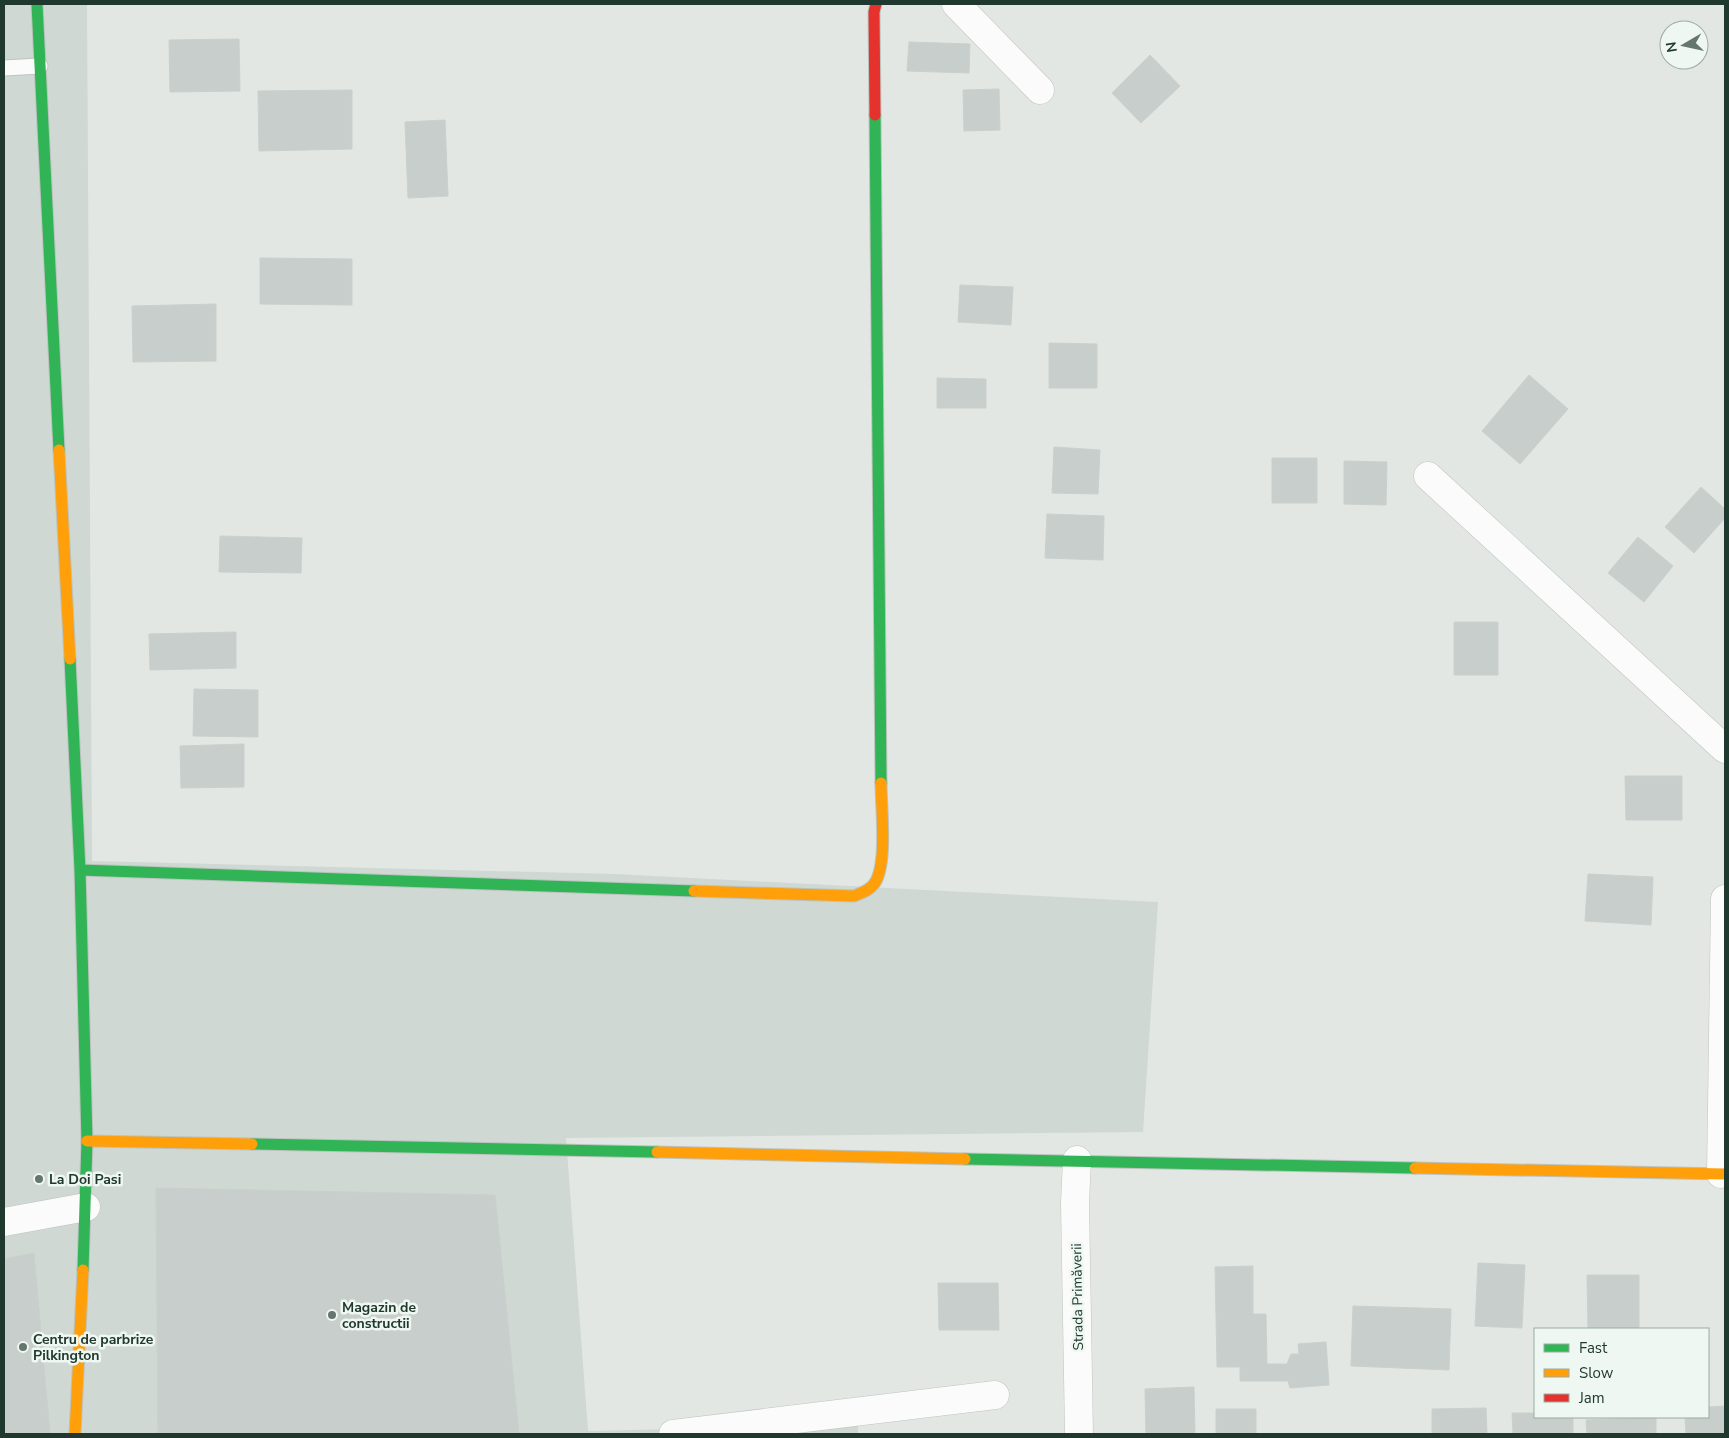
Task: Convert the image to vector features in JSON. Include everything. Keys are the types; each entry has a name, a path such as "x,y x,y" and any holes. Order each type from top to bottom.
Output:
{"street":[{"path":"80,870 854,896 868,892 877,883 882,865 874,22 876,4"},
{"path":"956,4 1040,90"},
{"path":"32,5 40,66 80,870 86,1207 75,1434"},
{"path":"1428,476 1725,749"},
{"path":"86,1141 1723,1174 1725,899"},
{"name":"Strada Primăverii","path":"1077,1160 1075,1203 1079,1434"},
{"path":"4,1222 86,1207"},
{"path":"673,1434 995,1395"}],"lane":[{"path":"4,68 40,66"}],"shaded area":[{"path":"4,4 87,4 92,861 615,874 1158,902 1143,1132 566,1138 588,1431 858,1425 858,1434 4,1434"}],"building":[{"path":"239,39 240,91 170,92 169,40"},
{"path":"909,42 970,44 969,73 907,71"},
{"path":"1150,55 1180,86 1141,123 1112,93"},
{"path":"999,89 1000,130 964,131 963,90"},
{"path":"352,90 352,149 259,151 258,91"},
{"path":"445,120 448,196 408,198 405,122"},
{"path":"260,258 352,259 352,305 260,304"},
{"path":"960,285 1013,287 1011,325 958,322"},
{"path":"216,304 216,361 133,362 132,306"},
{"path":"1049,343 1097,344 1097,388 1049,388"},
{"path":"1529,375 1568,409 1520,464 1482,431"},
{"path":"937,378 986,379 986,408 937,408"},
{"path":"1054,447 1100,450 1098,494 1052,493"},
{"path":"1272,458 1317,458 1317,503 1272,503"},
{"path":"1344,461 1387,462 1386,505 1344,504"},
{"path":"1701,487 1725,509 1725,518 1694,553 1665,527"},
{"path":"1047,514 1104,516 1103,560 1045,558"},
{"path":"220,536 302,538 301,573 219,572"},
{"path":"1638,537 1673,566 1644,602 1608,573"},
{"path":"1454,622 1498,622 1498,675 1454,675"},
{"path":"236,632 236,668 150,670 149,634"},
{"path":"194,689 258,690 258,737 193,736"},
{"path":"244,744 244,787 181,788 180,746"},
{"path":"1625,776 1682,776 1682,820 1626,820"},
{"path":"1588,874 1653,877 1651,925 1585,921"},
{"name":"Magazin de constructii","path":"156,1188 495,1195 519,1434 158,1434"},
{"name":"Centru de parbrize Pilkington","path":"34,1253 50,1434 4,1434 4,1259"},
{"path":"1478,1263 1525,1265 1522,1328 1475,1326"},
{"path":"1253,1266 1253,1314 1266,1314 1267,1364 1287,1364 1291,1354 1299,1354 1298,1344 1326,1342 1329,1385 1290,1388 1288,1381 1240,1381 1240,1367 1217,1367 1215,1267"},
{"path":"1587,1275 1639,1275 1639,1328 1588,1328"},
{"path":"938,1283 998,1283 999,1330 939,1330"},
{"path":"1353,1306 1451,1309 1449,1370 1351,1366"},
{"path":"1194,1387 1195,1434 1146,1434 1145,1389"},
{"path":"1725,1406 1725,1434 1686,1434 1685,1418 1709,1418 1709,1407"},
{"path":"1486,1408 1487,1434 1432,1434 1432,1409"},
{"path":"1216,1409 1256,1409 1256,1434 1216,1434"},
{"path":"1512,1413 1534,1413 1534,1418 1573,1418 1573,1434 1513,1434"},
{"path":"1656,1418 1656,1434 1587,1434 1586,1420"}],"traffic: fast":[{"path":"37,4 59,450"},
{"path":"875,115 881,783"},
{"path":"70,659 80,870 87,1141 83,1270"},
{"path":"80,870 694,891"},
{"path":"252,1144 657,1152"},
{"path":"965,1159 1415,1168"}],"traffic: slow":[{"path":"59,450 70,659"},
{"path":"694,891 854,896 867,890 874,884 881,864 883,836 881,783"},
{"path":"87,1141 252,1144"},
{"path":"657,1152 965,1159"},
{"path":"1415,1168 1725,1174"},
{"path":"75,1434 83,1270"}],"traffic: jam":[{"path":"875,115 874,12 876,4"}],"place":[{"name":"La Doi Pasi","path":"39,1179"},
{"name":"Magazin de constructii","path":"332,1315"},
{"name":"Centru de parbrize Pilkington","path":"23,1347"}]}
